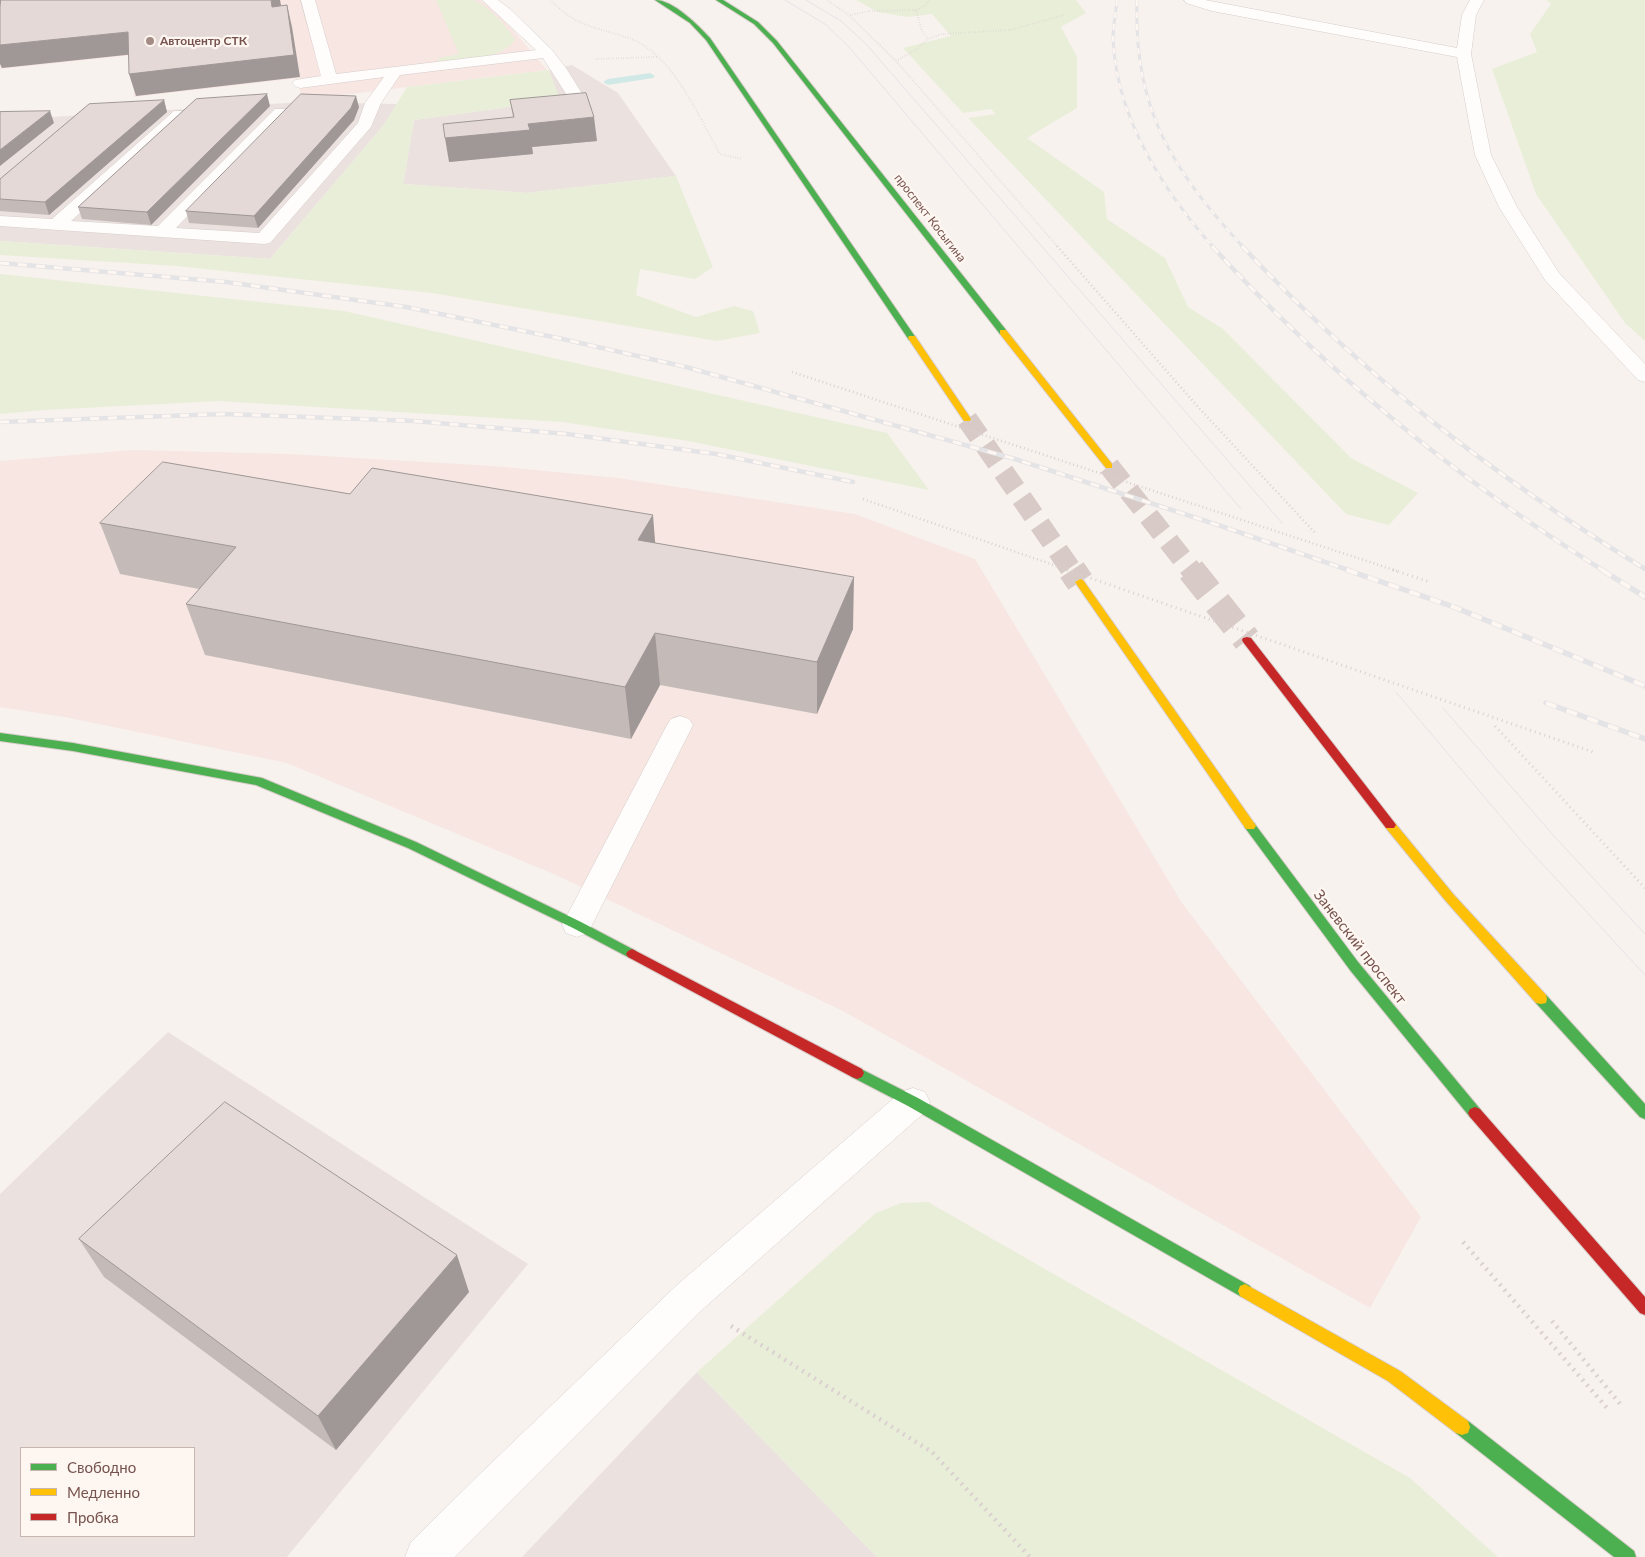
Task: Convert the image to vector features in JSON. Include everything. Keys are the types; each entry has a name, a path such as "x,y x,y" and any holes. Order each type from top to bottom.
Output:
{"main road":[{"path":"658,0 682,14 708,39 967,419"},
{"name":"проспект Косыгина","path":"719,0 756,23 775,42 1109,466"},
{"name":"Заневский проспект","path":"1080,582 1314,914 1398,1021 1645,1308"},
{"path":"1249,643 1371,803 1449,897 1645,1113"},
{"path":"0,737 73,747 258,781 412,845 577,925 913,1102 1394,1376 1510,1463 1628,1557"}],"lane":[{"path":"308,0 330,80"},
{"path":"489,0 505,12 550,56 585,111"},
{"path":"1191,0 1212,7 1464,54"},
{"path":"1477,0 1469,16 1464,54 1483,155 1508,207 1552,276 1645,376"},
{"path":"300,83 550,56"},
{"path":"0,220 264,239 365,124 373,103 395,72"},
{"path":"162,232 281,112"},
{"path":"57,224 180,114"},
{"path":"577,925 680,725"},
{"path":"426,1557 690,1297 913,1102"}],"path":[{"path":"550,0 567,15 577,20 634,40 651,50 675,78 720,154 742,160"},
{"path":"826,0 849,15 896,61 1199,408 1316,534"},
{"path":"849,15 870,11 916,10 926,5 929,0"},
{"path":"916,10 922,30 928,39"},
{"path":"896,61 917,49 928,39 942,34 973,34 1010,30 1064,15"},
{"path":"550,56 657,57"},
{"path":"792,372 1430,582"},
{"path":"863,499 1593,752"},
{"path":"1495,726 1645,888"},
{"path":"1463,1242 1607,1408"},
{"path":"1552,1321 1621,1405"},
{"path":"728,1324 932,1452 1030,1557"}],"shaded area":[{"path":"0,0 480,0 495,9 547,70 301,100 299,78 134,97 134,55 0,69 9,19 0,20"},
{"path":"572,65 618,93 676,176 527,193 403,184 414,120 559,100 549,70"},
{"path":"303,102 397,104 383,126 270,259 0,241 0,120"},
{"path":"134,450 289,454 493,466 618,478 855,514 975,559 1182,903 1421,1217 1370,1308 843,1011 556,875 287,763 65,717 0,707 0,461"},
{"path":"168,1032 528,1264 287,1557 0,1557 0,1194"},
{"path":"697,1372 877,1557 522,1557"}],"green space":[{"path":"436,0 472,0 478,2 508,29 515,40 500,52 491,55 440,62 438,58 459,54"},
{"path":"856,0 1076,0 1086,13 1061,27 1077,57 1077,108 1027,138 1104,192 1107,219 1165,258 1188,307 1223,329 1351,458 1418,493 1389,525 1346,514 968,118 996,114 991,109 963,113 903,48 951,36 932,14 907,17 878,12"},
{"path":"1546,0 1645,0 1645,341 1625,323 1536,194 1492,69 1537,52 1530,34 1551,4"},
{"path":"549,70 560,100 414,120 403,184 527,193 676,176 713,267 695,279 640,269 636,295 696,317 734,306 753,311 760,333 717,341 432,293 176,266 0,255 0,241 270,259 383,126 407,87"},
{"path":"0,274 344,311 887,433 929,490 688,441 562,422 219,401 0,414"},
{"path":"928,1202 1410,1478 1498,1557 877,1557 697,1372 876,1213 901,1203"}],"building":[{"name":"Автоцентр СТК","path":"1,0 271,0 272,7 287,5 294,55 129,74 128,32 0,45"},
{"path":"586,93 594,117 528,124 530,130 445,138 443,124 514,117 510,100"},
{"path":"267,94 147,212 78,207 196,99"},
{"path":"301,94 356,96 351,108 254,216 186,211"},
{"path":"164,100 45,202 0,199 0,179 89,104"},
{"path":"50,111 0,150 0,112"},
{"path":"163,462 350,494 372,468 653,515 638,540 854,577 817,662 655,633 625,687 186,604 236,547 100,523"},
{"path":"225,1102 457,1255 318,1416 79,1239"}],"waterway":[{"path":"608,82 650,76"}],"tunnel":[{"path":"967,419 1072,571"},
{"path":"1109,466 1192,571"},
{"path":"1072,570 1080,582"},
{"path":"1191,570 1247,640"}],"tram line":[{"path":"785,0 825,24 849,47 1241,509"},
{"path":"806,0 841,21 866,44 1282,523"},
{"path":"1396,692 1524,844 1645,975"},
{"path":"1443,708 1554,836 1645,934"}],"railway":[{"path":"1117,0 1113,28 1116,68 1133,124 1145,151 1176,201 1213,247"},
{"path":"1137,0 1137,39 1142,74 1150,105 1162,135 1177,163 1196,191 1243,247"},
{"path":"1212,246 1301,337 1397,422 1498,500 1604,571"},
{"path":"1242,246 1334,338 1432,421 1536,498 1645,569"},
{"path":"0,263 226,282 406,307 558,338 686,367 1015,459 1224,527 1351,571"},
{"path":"0,422 224,414 414,421 567,434 716,454 853,482"},
{"path":"1347,570 1454,607 1645,686"},
{"path":"1602,570 1645,597"},
{"path":"1546,703 1645,739"}],"traffic: fast":[{"path":"658,0 692,22 708,39 912,338"},
{"path":"719,0 756,23 775,42 1003,332"},
{"path":"0,737 73,747 258,781 412,845 577,925 632,954"},
{"path":"1250,826 1354,966 1475,1113"},
{"path":"1541,999 1645,1113"},
{"path":"857,1073 913,1102 1245,1291"},
{"path":"1462,1427 1628,1557"}],"traffic: slow":[{"path":"1003,332 1109,466"},
{"path":"912,338 967,419"},
{"path":"1080,582 1250,826"},
{"path":"1390,825 1449,897 1541,999"},
{"path":"1245,1291 1394,1376 1462,1427"}],"traffic: jam":[{"path":"1247,640 1390,825"},
{"path":"632,954 857,1073"},
{"path":"1475,1113 1645,1308"}],"place":[{"name":"Автоцентр СТК","path":"150,41"}]}
